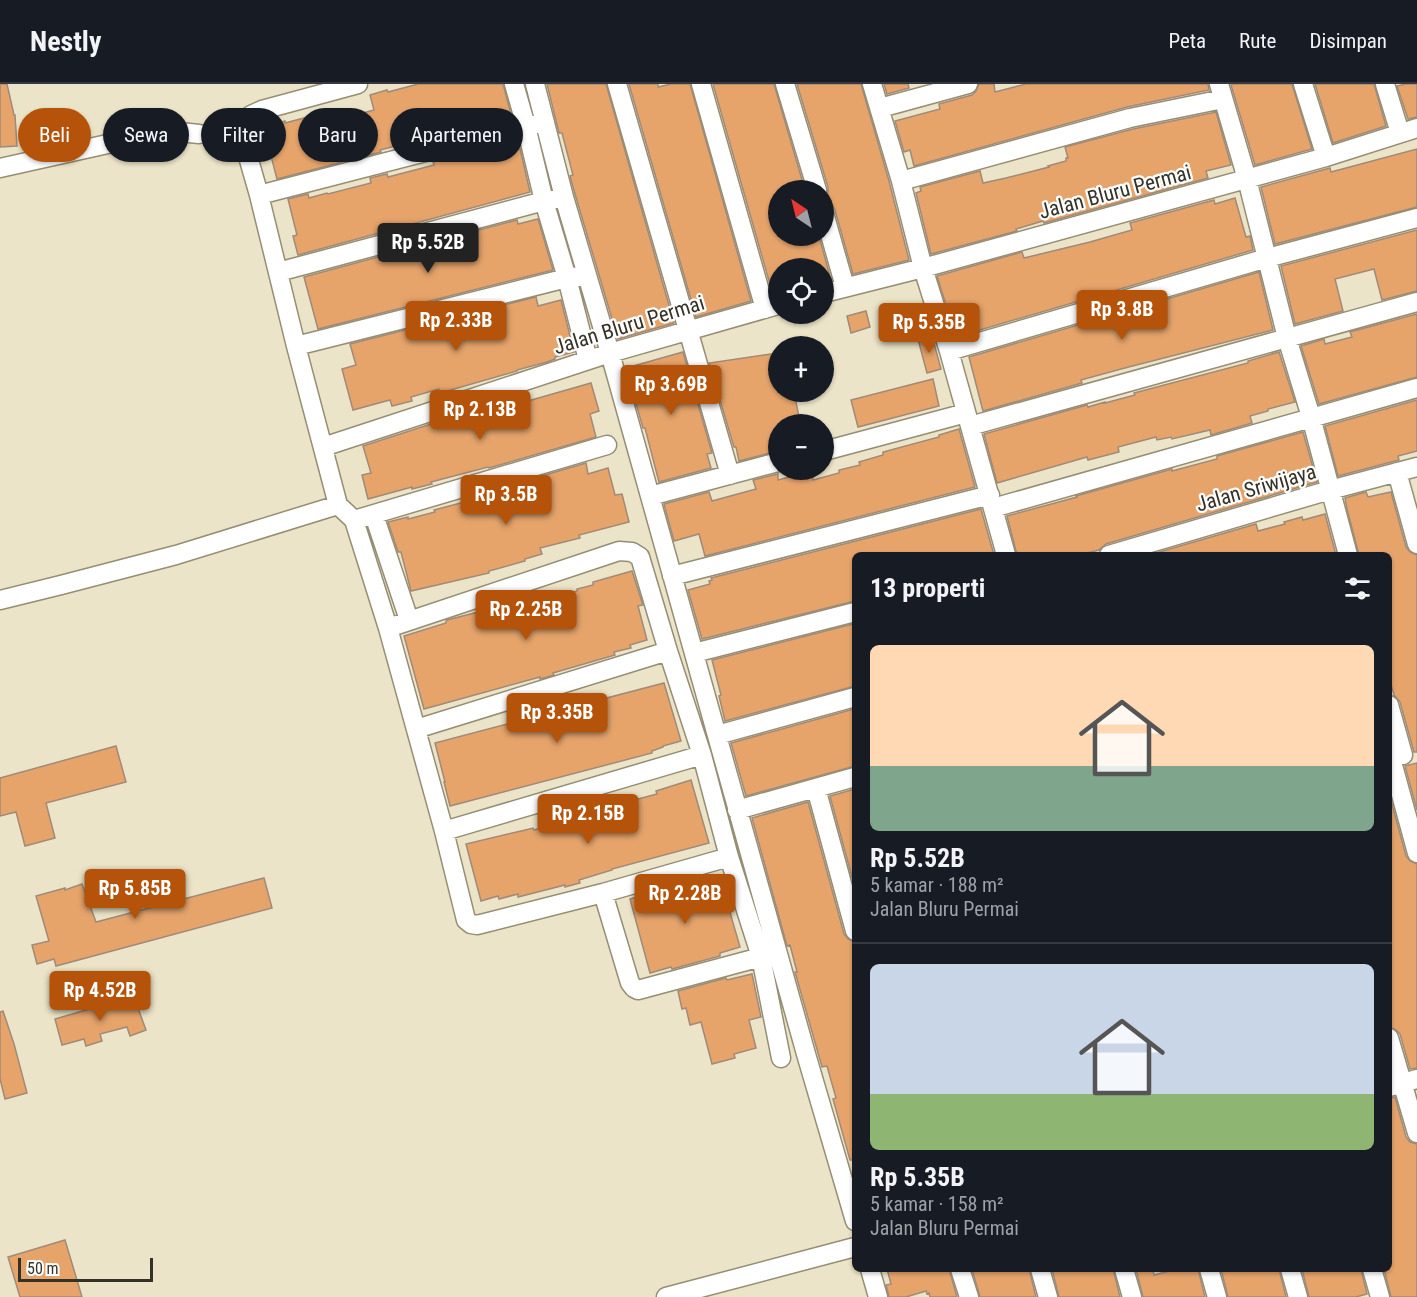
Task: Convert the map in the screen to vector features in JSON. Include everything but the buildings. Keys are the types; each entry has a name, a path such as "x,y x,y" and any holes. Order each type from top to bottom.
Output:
{"street":[{"path":"358,84 262,110 246,120 241,132 338,505 354,520 388,628 466,920 477,925 603,893 729,856"},
{"path":"514,84 588,360"},
{"path":"535,84 564,197 610,352 737,810 852,1211"},
{"path":"616,84 730,475"},
{"path":"701,84 768,294"},
{"path":"785,84 814,180"},
{"path":"872,84 1005,552"},
{"path":"880,108 968,84"},
{"path":"1303,84 1326,157"},
{"path":"1385,84 1409,130"},
{"path":"901,181 1221,91 1247,179 1287,338 1347,552"},
{"path":"259,195 545,122"},
{"name":"Jalan Bluru Permai","path":"834,290 923,268 1247,179 1326,157 1409,130"},
{"path":"0,168 170,131 199,134"},
{"path":"278,272 564,197"},
{"path":"949,351 1267,258 1417,218"},
{"path":"833,246 844,287"},
{"path":"296,346 567,278 587,275"},
{"path":"834,449 968,420 1417,302"},
{"name":"Jalan Bluru Permai","path":"323,447 610,352 768,308"},
{"path":"672,576 991,501 1417,388"},
{"path":"354,520 607,445"},
{"path":"650,496 768,465"},
{"name":"Jalan Sriwijaya","path":"1119,552 1417,467"},
{"path":"1397,472 1417,544"},
{"path":"0,600 176,555 338,505"},
{"path":"374,515 409,621"},
{"path":"388,628 619,551 632,552 640,557 702,755 729,856 760,957 780,1058"},
{"path":"694,653 852,613"},
{"path":"416,729 668,651"},
{"path":"717,735 852,698"},
{"path":"1392,719 1417,853"},
{"path":"444,831 702,755"},
{"path":"737,810 852,778"},
{"path":"816,788 852,920"},
{"path":"603,893 630,983 638,990 760,957"},
{"path":"1392,1048 1417,1133"},
{"path":"666,1297 694,1294 852,1247"},
{"path":"871,1272 878,1297"},
{"path":"961,1272 969,1297"},
{"path":"1041,1272 1048,1297"},
{"path":"1125,1272 1132,1297"},
{"path":"1210,1272 1217,1297"},
{"path":"1291,1272 1299,1297"},
{"path":"1373,1272 1380,1297"}]}
